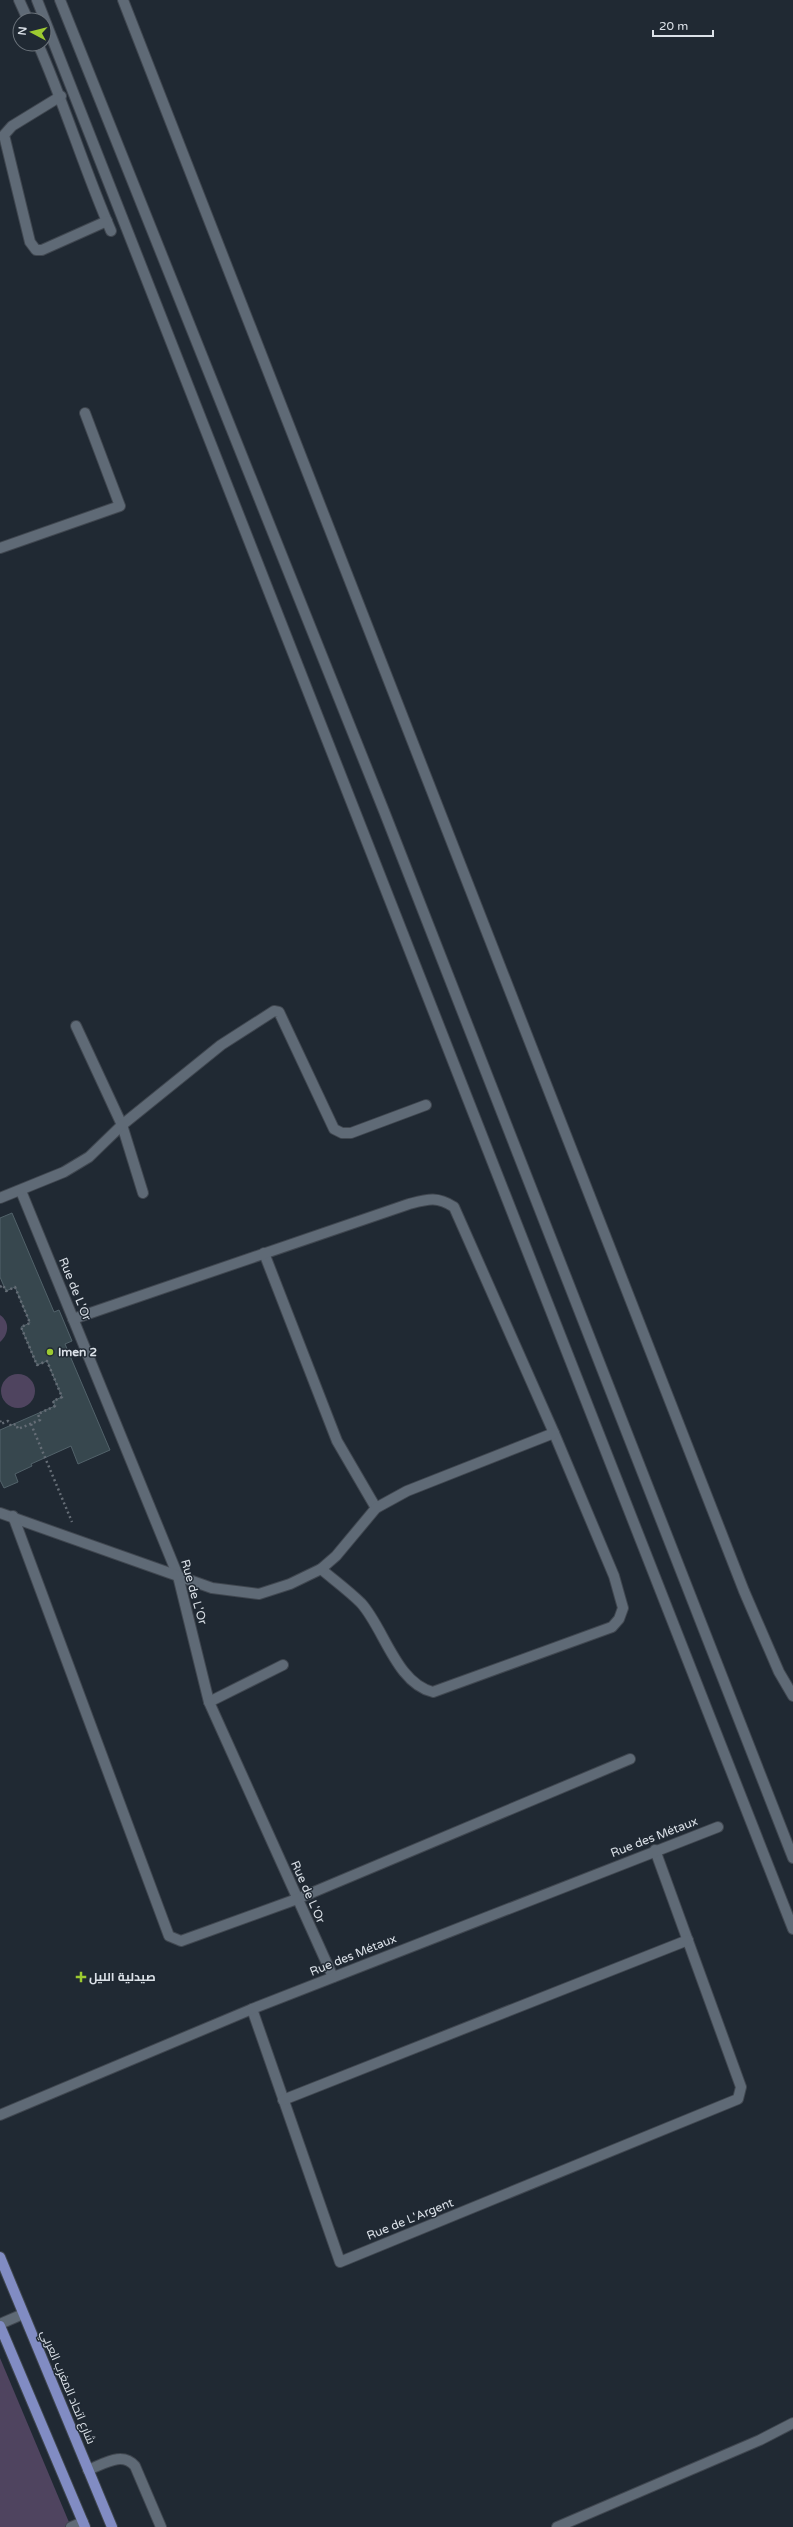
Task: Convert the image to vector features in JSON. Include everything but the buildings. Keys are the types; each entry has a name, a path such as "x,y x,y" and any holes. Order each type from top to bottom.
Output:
{"main road":[{"name":"شارع اتحاد المغرب العربي","path":"0,2257 112,2527"},
{"path":"0,2325 84,2525"}],"street":[{"path":"19,0 24,12"},
{"path":"37,0 793,1929"},
{"path":"60,0 384,811 793,1858"},
{"path":"123,0 744,1591 779,1672 793,1696"},
{"path":"42,52 61,96 69,126 111,231"},
{"path":"61,96 12,126 4,134 30,242 36,250 42,250 107,221"},
{"path":"0,548 120,506 85,413"},
{"path":"0,1198 21,1191 64,1172 89,1158 122,1125 221,1045 276,1011 279,1012 334,1129 342,1133 351,1133 426,1105"},
{"path":"76,1026 122,1125 143,1193"},
{"name":"Rue de L'Or","path":"21,1191 178,1576 209,1702 333,1977"},
{"path":"73,1318 425,1199 441,1199 454,1207 554,1433 614,1576 623,1608 619,1619 612,1627 433,1692 422,1689 392,1654 362,1604 321,1569"},
{"path":"264,1253 337,1440 376,1508"},
{"path":"0,1513 13,1516 79,1539 212,1588 259,1594 290,1584 321,1569 336,1556 376,1508 407,1491 554,1433"},
{"path":"13,1516 169,1936 181,1941 297,1899 630,1759"},
{"path":"209,1702 283,1665"},
{"name":"Rue des Métaux","path":"0,2115 252,2009 655,1850 718,1827"},
{"path":"284,2100 688,1940 655,1850"},
{"name":"Rue de L'Argent","path":"252,2009 340,2262 738,2099 741,2087 688,1940"},
{"path":"0,2325 23,2314"},
{"path":"557,2527 760,2440 793,2423"},
{"path":"88,2470 120,2458 131,2461 135,2466 161,2527"},
{"path":"71,2527 84,2525"}],"path":[{"path":"0,1287 3,1285 6,1291 15,1287 30,1323 21,1327 36,1365 47,1361 62,1397 53,1401 55,1406 38,1414 40,1420 18,1429 16,1424 10,1426 8,1421 1,1424 0,1420"},
{"path":"31,1424 79,1539"}],"shaded area":[{"path":"0,1315 7,1325 7,1332 0,1342"},
{"path":"18,1374 30,1379 35,1391 30,1403 18,1408 6,1403 1,1391 6,1379"},
{"path":"0,2358 71,2527 0,2527"}],"place":[{"name":"Imen 2","path":"50,1352"},
{"name":"صيدلية الليل","path":"81,1977"}]}
